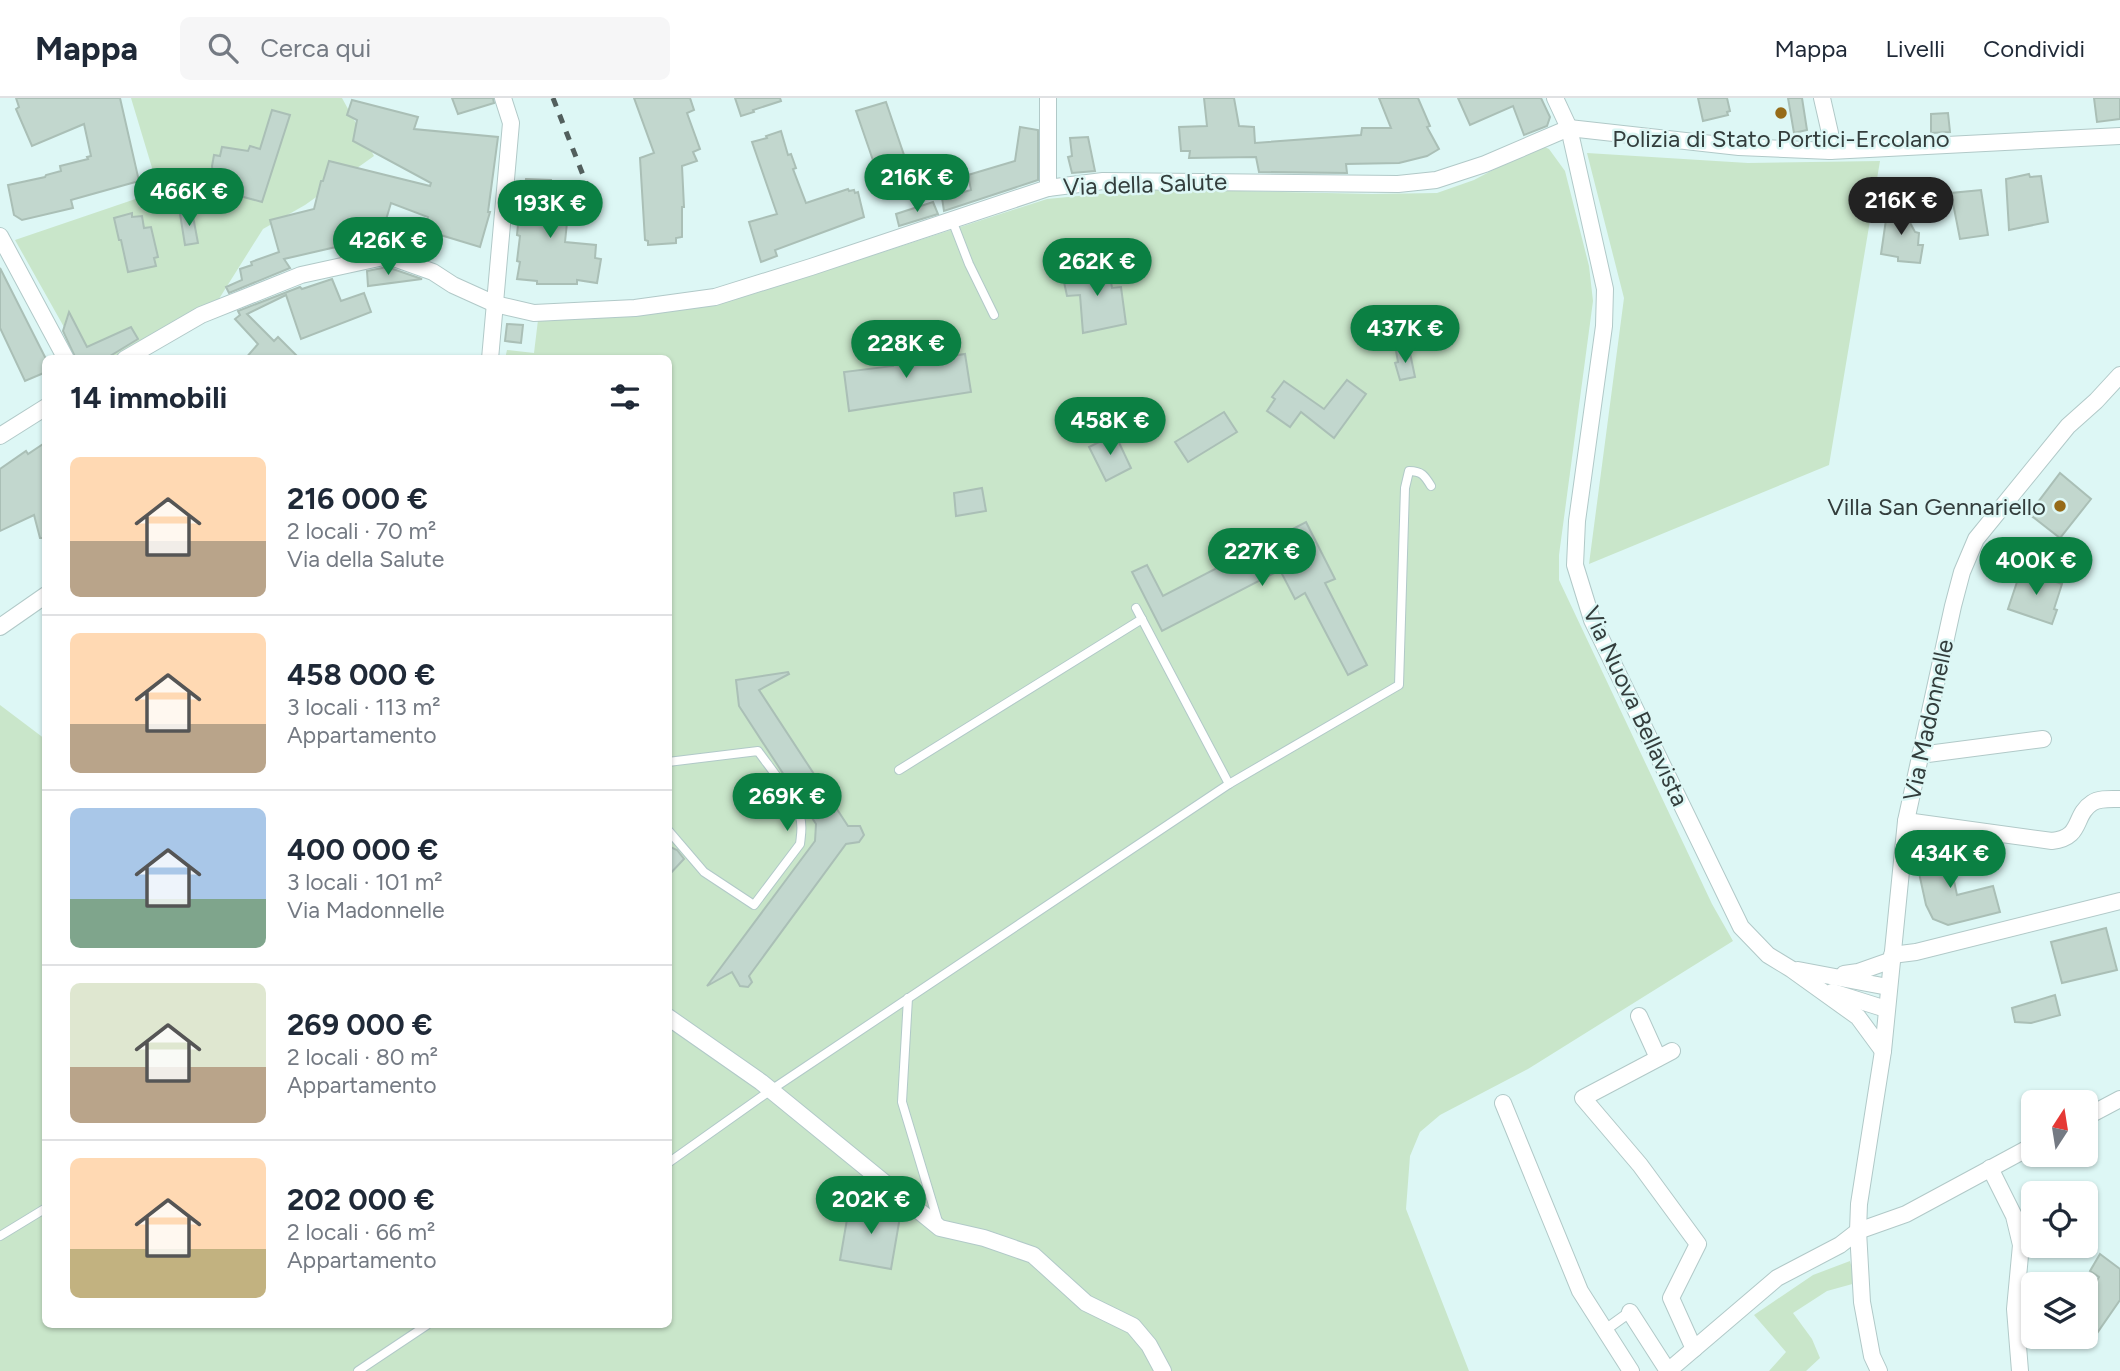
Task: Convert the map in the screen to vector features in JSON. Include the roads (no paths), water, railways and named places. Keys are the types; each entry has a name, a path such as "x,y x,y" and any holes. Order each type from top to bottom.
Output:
{"street":[{"path":"490,355 511,123 503,98"},
{"path":"1048,98 1048,188"},
{"name":"Via Nuova Bellavista","path":"1555,98 1569,128 1605,289 1604,326 1577,521 1575,565 1591,620 1741,927 1768,955 1791,969 1822,982"},
{"path":"1822,98 1830,133 1830,151"},
{"name":"Via della Salute","path":"136,355 201,315 301,275 388,256 433,272 453,285 495,304 534,313 635,308 715,297 1048,188 1103,181 1398,184 1436,180 1485,164 1569,128 1739,147 1830,151 2120,136"},
{"path":"0,236 64,355"},
{"name":"Via Madonnelle","path":"1879,1371 1872,1356 1862,1302 1859,1204 1883,1051 1906,821 1956,595 1976,539 2068,426 2120,375"},
{"path":"1,434 42,409"},
{"path":"0,627 42,598"},
{"path":"1920,755 2043,739"},
{"path":"1906,821 2052,841 2064,840 2094,801 2120,799"},
{"path":"1822,982 1858,972 1892,958 2120,901"},
{"path":"1822,982 1888,987"},
{"path":"1822,982 1886,1009"},
{"path":"1822,982 1858,1017 1883,1051"},
{"path":"1639,1016 1665,1054 1583,1098 1640,1165 1698,1244 1671,1298 1694,1349"},
{"path":"672,1020 771,1090 940,1228 984,1238 1033,1255 1086,1303 1133,1326 1149,1345 1163,1371"},
{"path":"2098,1111 2120,1099"},
{"path":"1503,1103 1580,1291 1630,1371"},
{"path":"1605,1330 1630,1312 1668,1371 1777,1278 1840,1245 1858,1231 1906,1214 2021,1152"},
{"path":"1990,1168 2014,1216 2021,1245 2015,1309 2020,1371"}],"lane":[{"path":"952,220 969,264 994,315"},
{"path":"672,1160 771,1090 1229,784 1399,685 1405,488 1409,471 1418,471 1431,486"},
{"path":"1136,608 1229,784"},
{"path":"899,770 1142,619"},
{"path":"672,762 758,751 795,805 802,832 800,844 754,905 704,872 672,835"},
{"path":"908,998 902,1102 940,1228"},
{"path":"0,1236 42,1210"},
{"path":"358,1371 422,1328"}],"railway":[{"path":"553,98 590,193"}],"place":[{"name":"Polizia di Stato Portici-Ercolano","path":"1781,113"},
{"name":"Villa San Gennariello","path":"2060,506"}]}
